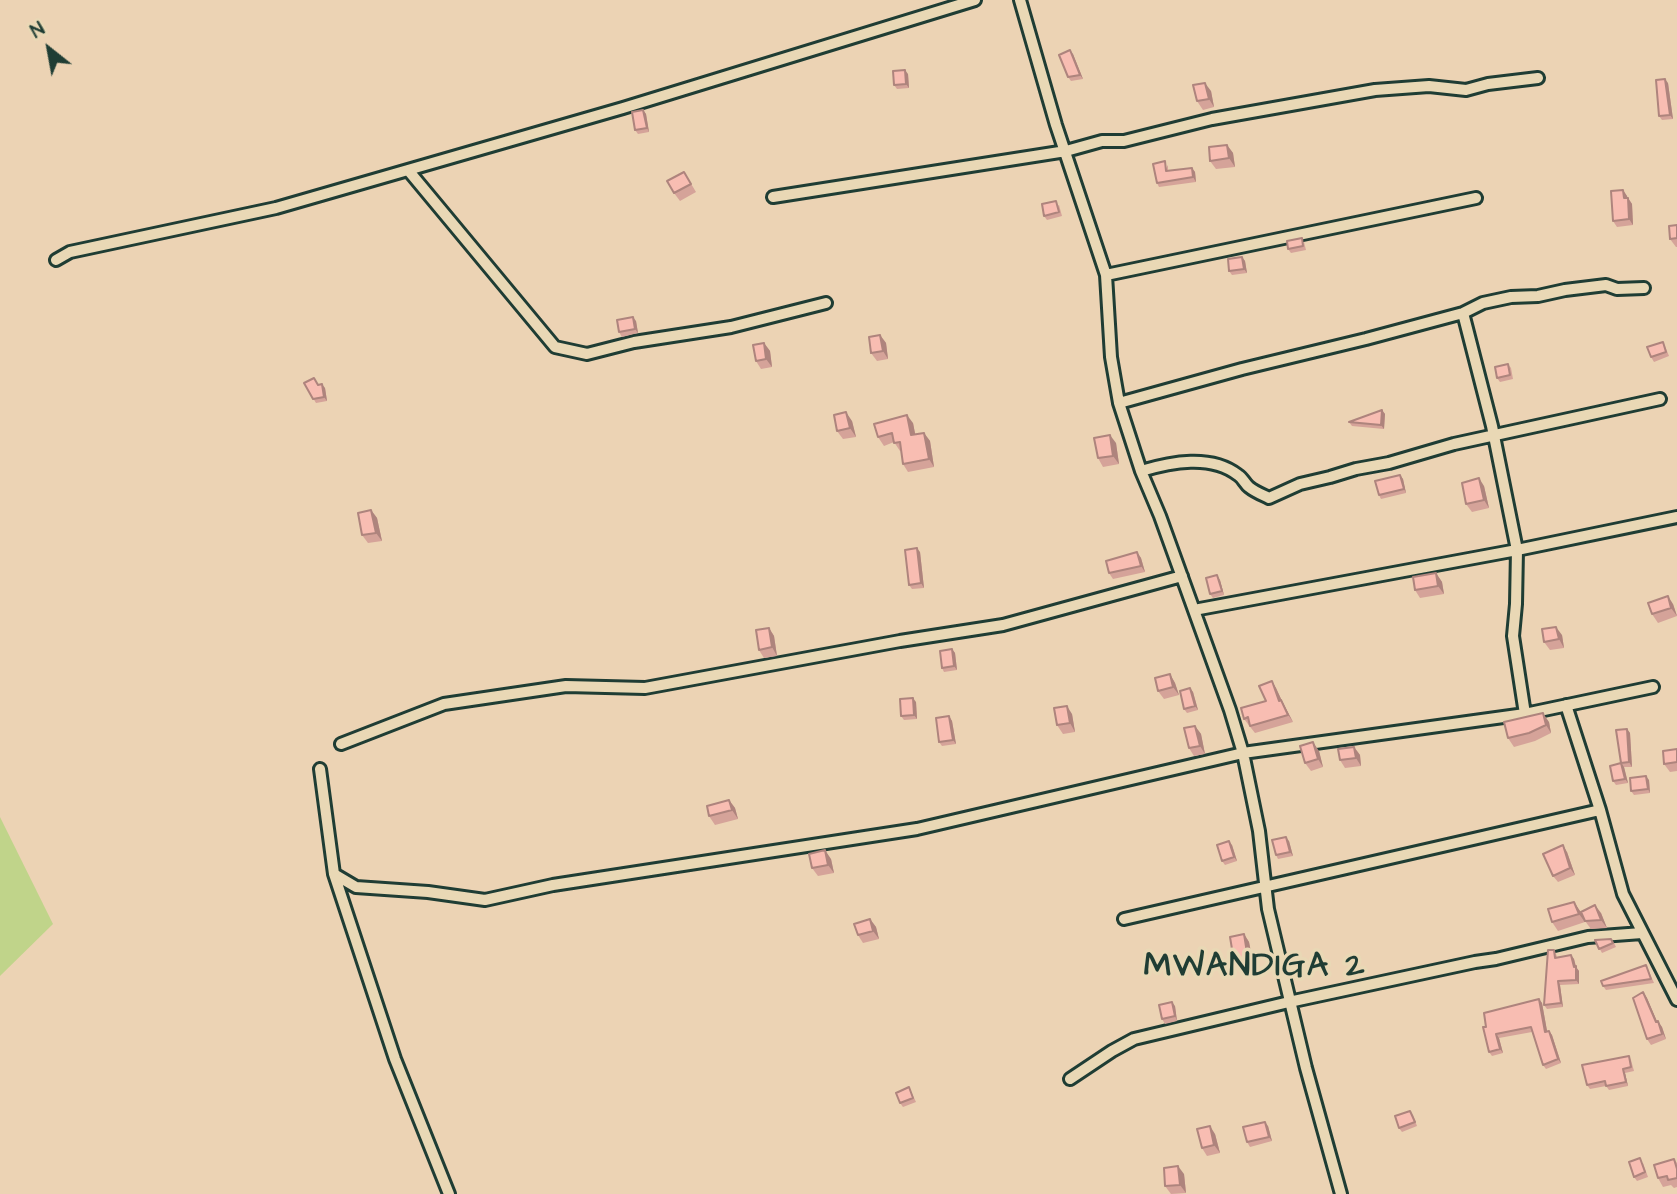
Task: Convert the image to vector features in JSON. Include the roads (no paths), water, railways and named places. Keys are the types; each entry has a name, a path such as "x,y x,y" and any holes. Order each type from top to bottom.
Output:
{"street":[{"path":"56,260 70,252 276,208 623,108 975,0"},
{"path":"1020,0 1056,125 1106,275 1111,357 1119,403 1141,471 1230,710 1243,753 1259,831 1268,909 1289,1002 1341,1194"},
{"path":"773,197 1066,151 1102,141 1124,141 1212,120 1375,90 1429,86 1466,89 1538,78"},
{"path":"408,170 555,347 587,354 634,342 731,327 826,303"},
{"path":"1106,275 1476,198"},
{"path":"1119,403 1252,366 1463,313 1483,303 1606,285 1618,289 1644,288"},
{"path":"1463,313 1494,436 1517,550 1513,636 1525,714"},
{"path":"1141,471 1169,463 1220,465 1239,475 1250,488 1269,498 1300,484 1412,458 1454,444 1660,400"},
{"path":"1194,610 1517,550 1677,517"},
{"path":"341,744 444,704 566,687 645,688 1003,625 1182,576"},
{"path":"334,874 356,887 428,892 485,900 553,885 917,829 1243,753 1525,714 1653,687"},
{"path":"1566,705 1600,810 1623,894 1677,1000"},
{"path":"320,769 334,874 396,1059 449,1194"},
{"path":"1124,919 1600,810"},
{"path":"1070,1079 1135,1039 1289,1002 1588,937 1642,933"}],"district":[{"name":"MWANDIGA 2","path":"1255,968"}]}
